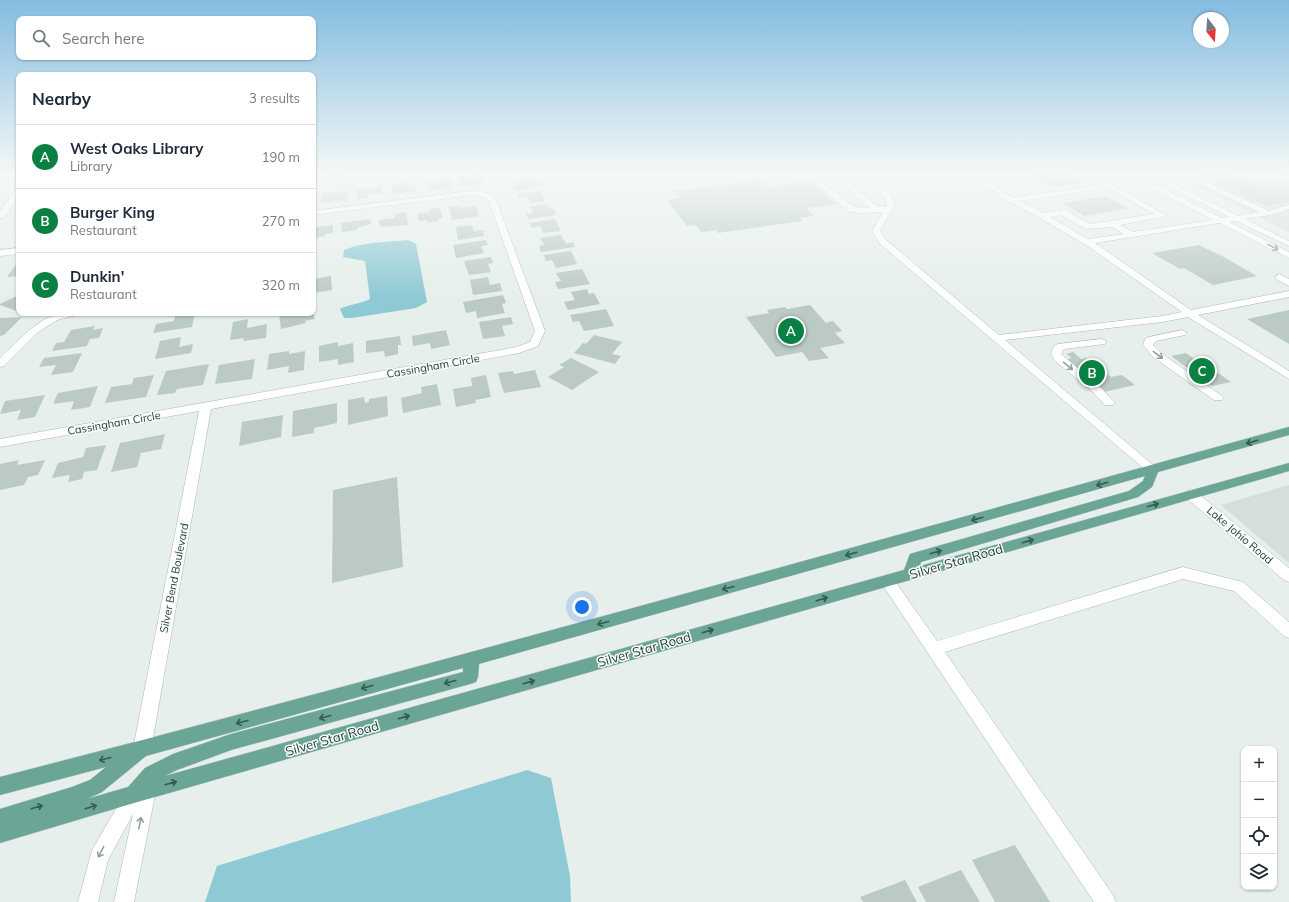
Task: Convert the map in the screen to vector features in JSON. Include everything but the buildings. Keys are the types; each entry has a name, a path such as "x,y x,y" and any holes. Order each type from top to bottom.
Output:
{"main road":[{"path":"0,786 142,749 1153,470 1289,431"},
{"name":"Silver Star Road","path":"0,834 140,792 1289,467"},
{"path":"910,574 915,558 1133,494 1148,484 1153,470"},
{"path":"140,792 151,774 173,763 231,742 470,677 472,658"},
{"path":"0,818 72,796 96,786 142,749"}],"street":[{"name":"Cassingham Circle","path":"0,443 519,350 534,344 540,331 498,215"},
{"path":"865,215 880,224"},
{"path":"885,215 876,231 882,241 1153,470"},
{"path":"1043,216 1047,215"},
{"path":"1068,215 1089,227 1161,215"},
{"path":"1209,215 1289,256"},
{"path":"1231,215 1289,244"},
{"path":"1087,242 1254,215"},
{"path":"1043,216 1087,242 1190,313 1289,376"},
{"path":"1113,224 1132,235"},
{"path":"0,253 16,251"},
{"path":"1279,277 1289,283"},
{"path":"997,338 1162,319 1289,294"},
{"path":"0,364 34,331 54,318 62,316"},
{"path":"1182,333 1153,339 1149,341 1148,345 1157,354 1218,398"},
{"path":"1101,342 1062,346 1058,348 1056,354 1059,359 1098,391 1109,403"},
{"name":"Silver Bend Boulevard","path":"142,749 206,406"},
{"name":"Lake Johio Road","path":"1191,495 1289,576"},
{"path":"934,649 1183,573 1238,586 1289,631"},
{"path":"887,581 1106,902"},
{"path":"88,902 99,857 140,792"},
{"path":"124,902 140,792"}],"shaded area":[{"path":"1255,215 1289,215 1289,232"},
{"path":"1289,485 1289,563 1221,505"}],"water":[{"path":"408,240 416,244 427,302 416,308 344,318 340,309 370,299 365,261 343,257 344,250 368,244"},
{"path":"527,770 551,778 570,876 571,902 205,902 217,866"}],"place":[{"name":"West Oaks Library","path":"791,331"},
{"name":"Dunkin'","path":"1202,371"},
{"name":"Burger King","path":"1092,373"}]}
